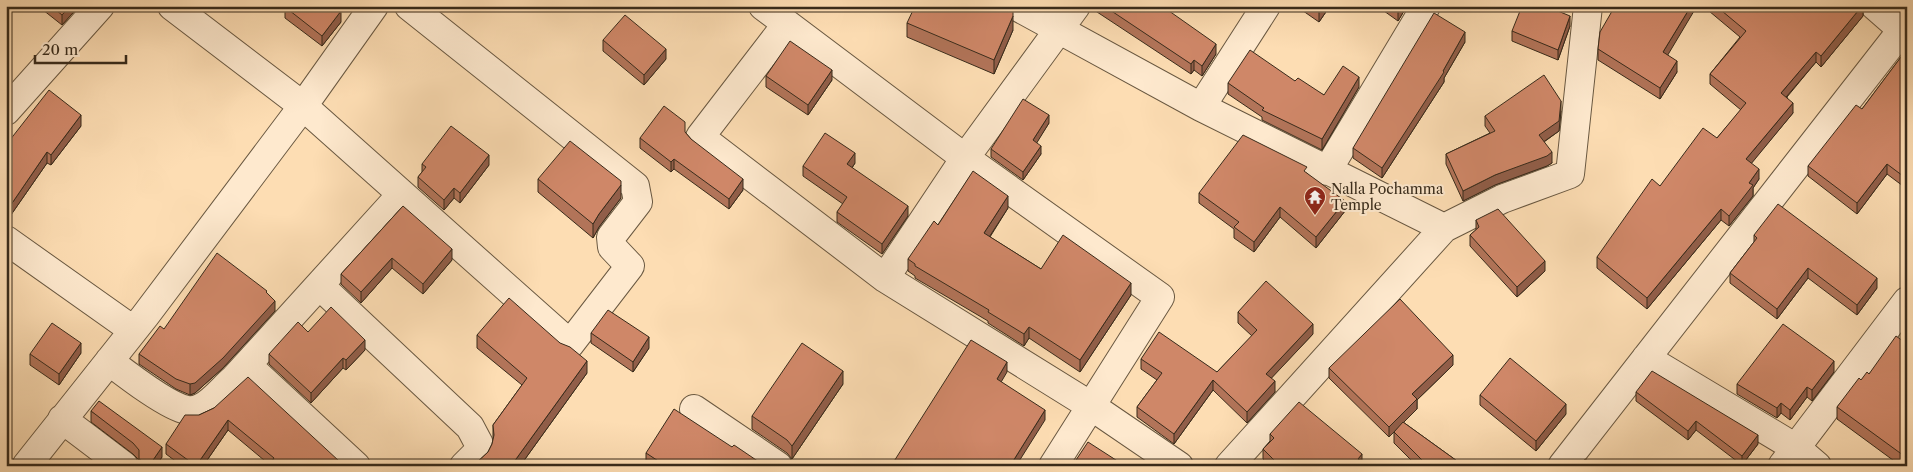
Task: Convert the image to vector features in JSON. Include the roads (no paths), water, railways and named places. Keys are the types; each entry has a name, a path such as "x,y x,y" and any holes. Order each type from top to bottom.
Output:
{"street":[{"path":"6,111 100,6"},
{"path":"172,6 303,106 570,344 630,266 612,247 611,237 638,202 635,186 409,6"},
{"path":"763,6 965,158 1160,297 1053,466"},
{"path":"1016,6 1201,106 1327,171 1444,228"},
{"path":"885,278 965,158 1076,6"},
{"path":"1201,106 1266,6"},
{"path":"1327,171 1426,6"},
{"path":"1228,466 1444,228 1502,199 1570,174 1588,6"},
{"path":"1562,466 1904,32 1875,6"},
{"path":"32,464 62,419 133,330 303,106 369,8"},
{"path":"786,25 700,136 885,278 1091,406 1179,466"},
{"path":"109,361 134,380 172,404 186,410 203,407 247,365 401,195"},
{"path":"6,240 133,330"},
{"path":"320,286 470,427 479,444 476,453 464,466"},
{"path":"1789,457 1907,301"},
{"path":"1646,358 1789,457 1818,466"},
{"path":"247,365 356,466"},
{"path":"694,409 778,466"},
{"path":"62,419 124,466"}],"place":[{"name":"Nalla Pochamma Temple","path":"1315,216"}]}
